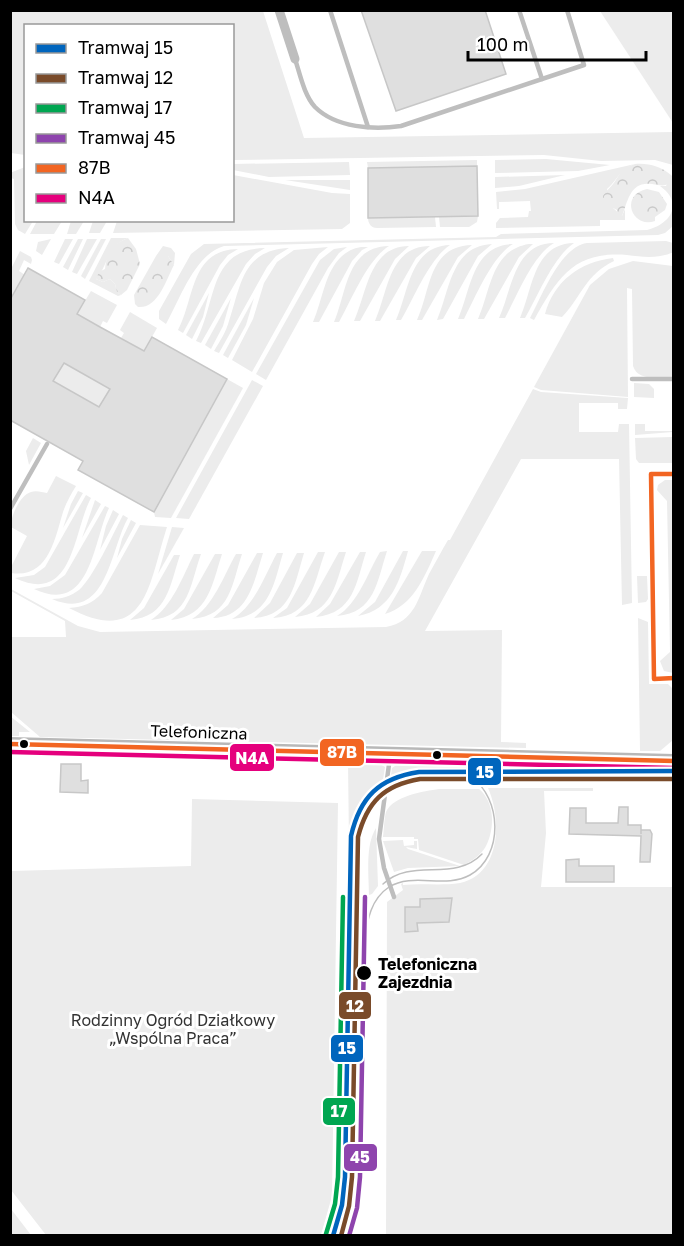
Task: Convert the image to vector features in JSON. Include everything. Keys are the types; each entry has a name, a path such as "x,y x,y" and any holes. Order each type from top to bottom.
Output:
{"street":[{"path":"279,10 295,59"},
{"name":"Telefoniczna","path":"10,744 674,760"}],"lane":[{"path":"330,10 368,127"},
{"path":"519,10 542,79"},
{"path":"295,59 307,94 315,106 327,116 346,123 368,127 401,126 584,65 567,10"},
{"path":"632,379 674,380"},
{"path":"10,509 47,444"},
{"path":"674,474 651,474 654,678 674,678"},
{"path":"390,754 379,839 384,868 394,897"}],"green space":[{"path":"10,11 263,11 304,138 673,132 673,165 655,160 601,161 544,155 234,160 234,24 24,24 24,155 11,153"},
{"path":"600,11 673,11 673,123"},
{"path":"546,159 610,165 578,171 495,173 495,160"},
{"path":"477,160 477,166 368,168 367,162"},
{"path":"349,162 350,175 269,177 234,170 234,164"},
{"path":"635,164 622,172 607,189 613,208 622,216 625,209 625,220 600,220 600,226 496,228 496,223 500,218 528,217 531,211 530,201 499,202 499,209 497,209 496,192 525,189"},
{"path":"635,164 663,169 671,175 671,183 645,184 634,189 628,198 622,216 618,215 617,210 608,208 604,204 603,196 623,170"},
{"path":"24,167 24,222 32,222 25,234 18,230 15,224 14,179 11,178 10,173"},
{"path":"234,175 332,193 350,194 350,223 342,229 113,233 117,222 234,222"},
{"path":"565,175 519,186 495,188 495,177"},
{"path":"671,175 673,177 673,206 671,199 660,186 666,186"},
{"path":"285,180 350,180 350,190"},
{"path":"647,189 659,192 667,204 665,210 655,217 655,221 647,222 635,216 631,204 638,192"},
{"path":"673,206 673,226 665,233 658,235 224,246 205,258 197,268 166,324 159,319 159,311 191,254 204,244 496,237 501,234 647,230 663,223"},
{"path":"478,216 477,222 469,227 440,227 439,217"},
{"path":"435,217 436,227 377,228 370,225 368,218"},
{"path":"36,222 61,222 54,234 30,234"},
{"path":"71,222 83,222 76,234 67,234"},
{"path":"93,222 106,222 100,233 89,233"},
{"path":"111,238 128,238 111,251 96,279 103,282 110,279 121,295 118,296 89,281"},
{"path":"128,238 136,249 140,264 127,290 121,295 110,279 103,282 96,279 99,272 105,269 111,249"},
{"path":"51,239 42,255 36,251 38,242"},
{"path":"65,239 73,239 59,264 54,262"},
{"path":"78,239 83,239 68,270 63,267"},
{"path":"87,239 97,239 77,274 72,272"},
{"path":"101,239 106,239 85,279 81,276"},
{"path":"666,241 673,243 674,252 650,257 608,255 580,263 560,280 534,320 530,318 560,263 577,246 587,243"},
{"path":"554,243 546,249 532,267 505,318 499,318 522,259 541,245"},
{"path":"574,243 566,249 553,267 525,318 520,318 536,270 542,260 560,245"},
{"path":"492,244 478,256 443,319 437,320 449,283 460,261 468,252"},
{"path":"513,244 491,267 464,319 458,319 470,283 481,261 499,246"},
{"path":"533,244 519,257 484,319 478,319 494,273 500,263 516,248"},
{"path":"450,245 442,251 429,269 401,320 396,320 408,284 419,262 437,247"},
{"path":"472,245 458,257 422,320 417,320 439,261 458,247"},
{"path":"163,246 171,248 175,253 174,265 168,256 156,256"},
{"path":"389,246 381,252 367,270 339,322 334,322 350,273 356,263 364,254 375,248"},
{"path":"409,246 395,259 360,321 354,321 377,262 396,248"},
{"path":"430,246 416,258 380,321 375,321 387,285 398,262 416,248"},
{"path":"328,247 312,264 252,372 232,360 253,319 264,283 277,262 294,250"},
{"path":"347,247 339,253 328,268 266,380 256,374 320,260 334,249"},
{"path":"361,247 368,247 352,261 319,322 313,322 334,266 340,257"},
{"path":"265,248 255,254 246,264 201,343 196,341 217,280 224,268 233,257 247,251"},
{"path":"289,248 276,256 267,267 219,353 214,351 226,329 246,272 261,255 273,250"},
{"path":"238,249 228,255 220,265 183,333 178,330 202,267 222,251"},
{"path":"20,251 32,260 31,264 24,260 19,271 25,275 11,300 11,269"},
{"path":"156,256 168,256 174,265 156,299 145,306 138,307 135,304 134,295"},
{"path":"613,258 614,261 596,273 562,317 545,314 555,292 570,275 590,264"},
{"path":"633,261 673,266 673,377 644,377 633,366 632,289 627,288 628,397 541,390 534,387 590,285 609,269"},
{"path":"91,291 117,305 107,323 103,321 100,327 77,314"},
{"path":"209,293 203,317 192,339 186,335"},
{"path":"231,298 223,326 211,349 205,345"},
{"path":"254,298 246,325 228,358 223,355"},
{"path":"130,312 157,328 144,351 121,338 124,333 120,330"},
{"path":"64,363 110,389 99,407 53,381"},
{"path":"227,379 243,388 171,518 155,517 154,512"},
{"path":"252,380 263,386 189,519 176,518"},
{"path":"634,383 649,384 654,389 654,398 634,397"},
{"path":"533,389 541,392 628,398 627,409 618,409 618,403 579,403 579,432 618,432 619,424 629,424 632,603 622,605 619,459 521,459 425,631 502,630 501,742 526,743 526,748 40,737 11,712 11,637 66,637 65,621 11,589 78,626 100,632 386,627 403,620 414,608 429,574"},
{"path":"635,424 645,424 645,431 673,432 635,435"},
{"path":"673,437 673,463 639,463 636,459 635,438"},
{"path":"33,438 41,443 29,465 26,451"},
{"path":"56,476 76,486 64,509 53,545 42,563 34,570 11,573 11,567 27,536 11,527 16,507 23,497 31,492 47,493"},
{"path":"665,480 674,480 672,500 673,673 664,671 660,661 670,652 667,501 657,490 658,485"},
{"path":"78,491 83,493 63,528 71,504"},
{"path":"86,495 91,498 75,545 60,574 49,582 34,584 15,578 34,575 45,567"},
{"path":"95,500 101,504 82,538"},
{"path":"105,506 109,508 87,571 79,584 68,592 53,595 34,589 50,586 65,575"},
{"path":"113,510 119,514 100,550 106,526"},
{"path":"123,515 128,518 104,580 95,592 85,601 70,604 52,599 63,598 79,590 90,576"},
{"path":"131,520 136,523 117,558 122,539"},
{"path":"140,525 167,527 149,588 140,604 130,615 115,620 95,619 69,608 87,604 102,593"},
{"path":"172,527 184,528 158,574"},
{"path":"387,551 377,584 367,602 350,614 337,616 357,596 380,552"},
{"path":"403,551 408,551 402,573 393,592 379,607 370,613 358,616 375,602"},
{"path":"422,551 436,551 417,589 403,604 385,614"},
{"path":"318,552 325,552 310,596 296,611 286,616 273,618 287,608"},
{"path":"339,552 346,552 331,595 318,610 308,615 295,617 310,604"},
{"path":"360,552 366,552 352,595 338,610 316,617 330,604"},
{"path":"257,553 263,553 248,596 235,611 213,618 228,605"},
{"path":"277,553 283,553 277,576 262,605 245,617 232,619 240,614 253,599"},
{"path":"297,553 304,553 290,596 277,611 267,616 254,618 270,603"},
{"path":"194,554 201,554 191,587 181,606 164,618 151,620 171,599"},
{"path":"215,554 222,554 207,597 194,612 171,620 184,609"},
{"path":"236,554 242,554 232,587 222,605 205,617 192,619 212,599"},
{"path":"174,555 180,555 170,588 160,606 143,618 130,620 144,608"},
{"path":"637,576 647,576 648,599 646,602 638,603"},
{"path":"638,618 648,622 649,684 668,684 673,689 673,740 660,751 640,751"},
{"path":"10,716 30,732 19,732 19,736 11,736"},
{"path":"456,761 592,766 593,768 426,769 408,770 391,775 392,768 398,764 455,765"},
{"path":"348,762 378,763 385,767 383,780 362,800 354,816 349,844"},
{"path":"488,788 593,788 593,791 544,791 546,833 541,887 673,887 673,1235 386,1236 387,902 403,890 401,884 403,883 403,885 460,883 474,878 484,869 495,844 496,829"},
{"path":"439,789 479,789 491,808 491,832 486,846 482,852 464,865 419,850 418,839 414,837 383,837 386,812 395,802 410,795"},
{"name":"Rodzinny Ogród Działkowy „Wspólna Praca”","path":"192,799 338,803 332,1196 321,1235 46,1235 11,1190 11,871 191,866"},
{"path":"376,828 378,886 369,895 369,852"},
{"path":"403,840 404,846 414,845 414,841 417,841 417,849 406,847 408,849 460,866 408,868 394,872 383,841"},
{"path":"11,1209 31,1235 11,1235"}],"building":[{"path":"361,10 485,10 506,74 396,111"},
{"path":"477,166 478,216 368,218 368,168"},
{"path":"28,268 85,300 77,314 100,327 144,351 152,337 227,379 154,512 78,470 83,461 10,420 10,300","holes":["64,363 110,389 99,407 53,381"]},
{"path":"61,764 81,764 81,781 88,780 88,793 60,792"},
{"path":"619,807 628,807 628,825 641,825 641,830 650,830 652,834 650,862 640,862 641,836 569,834 570,808 586,808 586,823 618,823"},
{"path":"579,859 579,866 614,866 614,882 566,882 566,860"},
{"path":"452,898 449,922 417,923 418,931 405,932 405,907 420,907 420,899"}],"tram line":[{"name":"15","path":"333,1236 342,1205 345,1177 351,836 366,800 373,792 393,779 419,772 674,771"},
{"path":"365,940 374,904 389,887 408,881 460,879 470,875 481,866 489,855 495,827 493,812 489,798 471,777"},
{"path":"351,1175 357,850 363,824 376,803 396,787 421,779 674,778"},
{"name":"12","path":"341,1236 349,1206 352,1177 358,837 366,814 372,805 379,797 396,786 420,779 674,779"},
{"path":"383,884 394,876 407,872 459,867 471,863 482,854"},
{"name":"17","path":"326,1234 335,1204 338,1177 343,897"},
{"name":"45","path":"349,1236 357,1208 360,1177 365,897"}],"transit line":[{"name":"87B","path":"674,474 651,474 654,679 674,678"},
{"name":"87B","path":"10,744 674,761"},
{"name":"N4A","path":"10,752 674,768"}],"place":[{"name":"Telefoniczna Zajezdnia","path":"364,973"}]}
